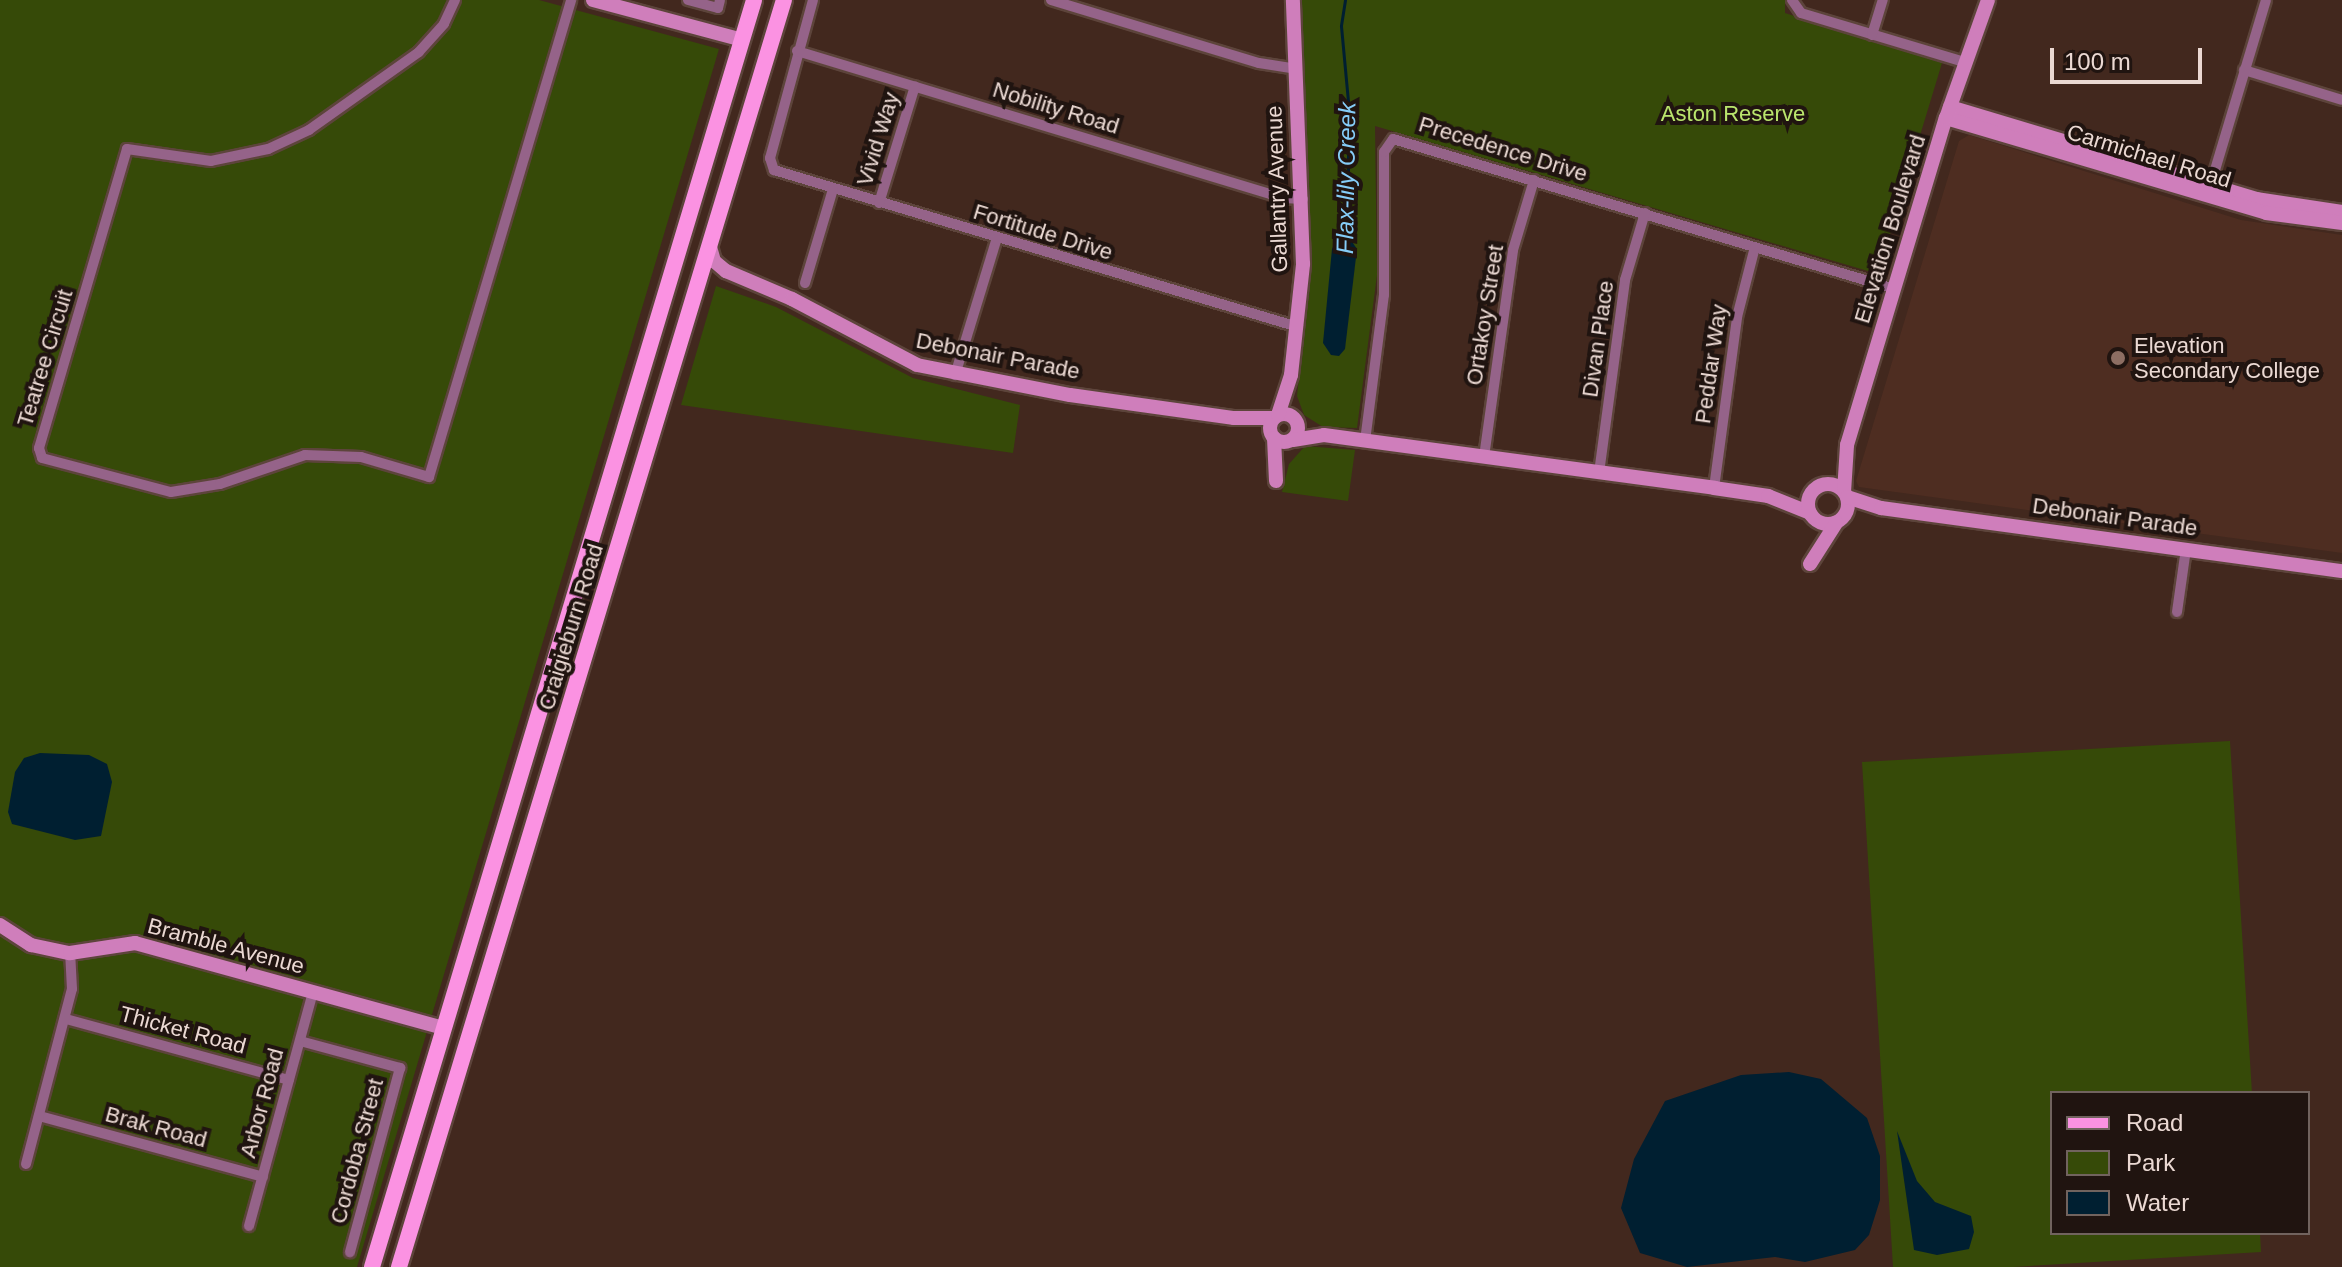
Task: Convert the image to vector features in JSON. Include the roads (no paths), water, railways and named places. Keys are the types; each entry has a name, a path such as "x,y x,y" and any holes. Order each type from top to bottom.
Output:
{"main road":[{"name":"Craigieburn Road","path":"372,1267 754,0"},
{"name":"Craigieburn Road","path":"399,1267 784,0"}],"street":[{"name":"Teatree Circuit","path":"455,0 444,24 419,52 309,130 268,149 203,161 132,146 127,149 39,448 42,458 171,492 209,488 305,455 361,457 429,477 571,0"},
{"path":"593,0 742,40"},
{"path":"688,0 718,8 720,0"},
{"path":"797,51 813,0"},
{"path":"1051,0 1259,63 1296,69"},
{"name":"Gallantry Avenue","path":"1273,436 1276,416 1291,375 1298,327 1303,199 1293,0"},
{"path":"1792,0 1801,13 1964,62"},
{"path":"1872,35 1883,0"},
{"name":"Elevation Boulevard","path":"1841,518 1846,495 1847,445 1985,0"},
{"path":"2208,191 2266,0"},
{"name":"Nobility Road","path":"797,51 1283,198 1303,199"},
{"name":"Fortitude Drive","path":"797,51 770,158 778,172 1298,327"},
{"path":"2244,70 2341,98"},
{"name":"Vivid Way","path":"879,203 915,86"},
{"name":"Carmichael Road","path":"1948,112 2290,218 2342,223"},
{"name":"Precedence Drive","path":"1365,441 1384,295 1385,145 1406,141 1895,289"},
{"name":"Ortakoy Street","path":"1484,457 1513,250 1534,180"},
{"path":"805,283 833,189"},
{"name":"Carmichael Road","path":"2208,191 2277,205 2342,212"},
{"name":"Divan Place","path":"1599,473 1625,280 1645,213"},
{"path":"955,375 997,238"},
{"path":"699,281 726,271 714,261 710,247"},
{"name":"Peddar Way","path":"1714,488 1737,317 1755,247"},
{"name":"Debonair Parade","path":"726,271 792,299 887,353 955,375 1234,418 1276,416 1296,419"},
{"name":"Gallantry Avenue","path":"1291,375 1296,419 1291,441"},
{"name":"Debonair Parade","path":"1234,418 1291,441"},
{"path":"1296,419 1324,435"},
{"path":"1273,436 1275,486 1291,441 1324,435 1768,496 1812,516 1841,518"},
{"name":"Elevation Boulevard","path":"1817,488 1847,445"},
{"name":"Debonair Parade","path":"1817,488 1835,485 1846,495 1881,508 2342,571"},
{"path":"1768,496 1817,488 1812,516 1810,564 1841,518"},
{"name":"Debonair Parade","path":"1841,518 1881,508"},
{"path":"2177,612 2186,549"},
{"name":"Bramble Avenue","path":"0,925 31,945 70,953 135,943 443,1028"},
{"path":"26,1164 66,1019 72,989 70,953"},
{"name":"Arbor Road","path":"249,1226 313,992"},
{"name":"Thicket Road","path":"66,1019 289,1080"},
{"name":"Cordoba Street","path":"300,1041 400,1068 350,1252"},
{"name":"Brak Road","path":"39,1116 263,1177"}],"water":[{"path":"1339,236 1348,236 1357,249 1345,349 1339,356 1331,355 1323,343 1332,249"},
{"path":"40,753 89,755 107,764 112,782 101,836 75,840 12,824 8,812 15,772 24,758"},
{"path":"1789,1072 1821,1079 1867,1118 1880,1156 1880,1200 1869,1235 1855,1250 1805,1262 1775,1257 1687,1267 1640,1253 1621,1208 1634,1159 1665,1101 1741,1075"},
{"path":"1897,1131 1917,1181 1935,1202 1971,1216 1974,1232 1969,1249 1937,1255 1914,1250"}],"waterway":[{"name":"Flax-lily Creek","path":"1345,0 1341,26 1348,101 1348,236"}],"place":[{"name":"Elevation Secondary College","path":"2118,358"}],"park label":[{"name":"Aston Reserve","path":"1733,114"}]}
